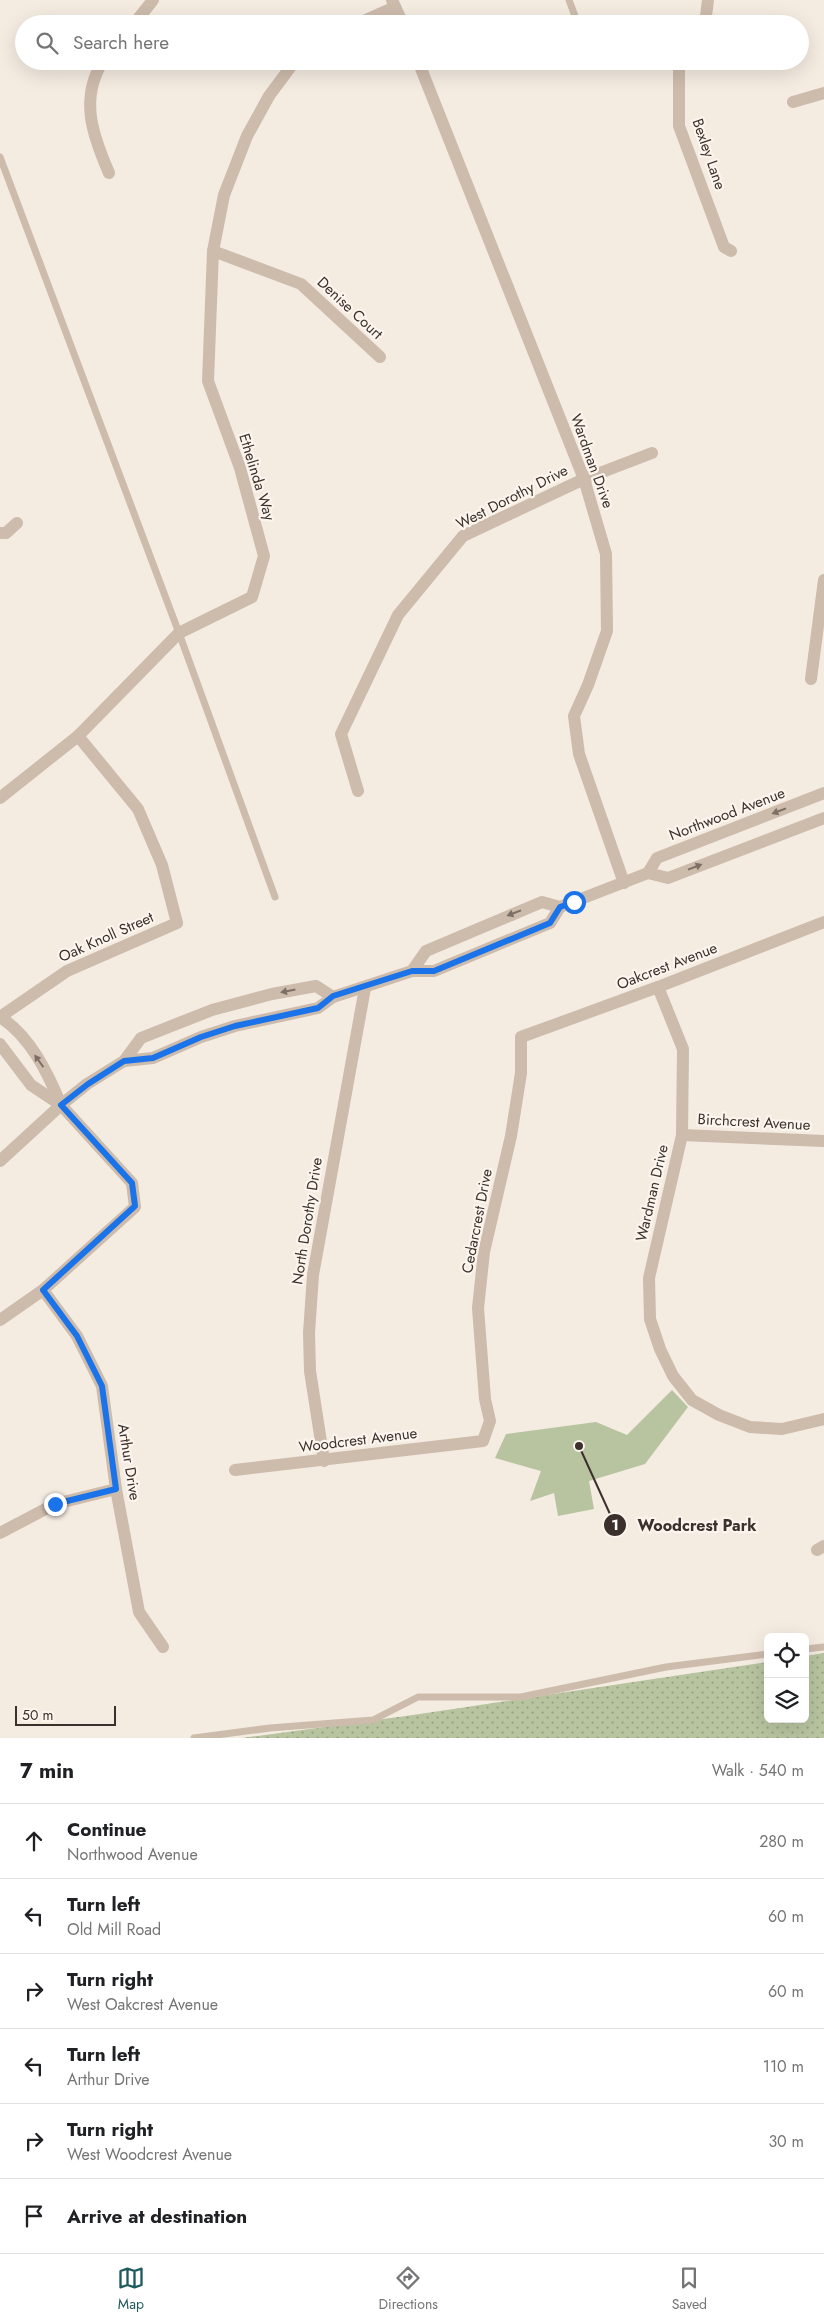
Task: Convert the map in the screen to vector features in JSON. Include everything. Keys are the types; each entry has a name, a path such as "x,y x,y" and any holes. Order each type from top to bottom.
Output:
{"street":[{"path":"141,15 153,0"},
{"path":"706,15 708,0"},
{"path":"373,15 393,4"},
{"path":"98,70 89,99 92,134 108,173"},
{"name":"Ethelinda Way","path":"0,798 78,736 179,633 252,597 264,556 240,468 208,381 213,251 224,195 247,136 269,96 288,70"},
{"name":"Wardman Drive","path":"422,70 584,479 606,554 607,632 588,685 574,716 579,754 624,882"},
{"name":"Bexley Lane","path":"679,70 679,126 724,248 731,251"},
{"path":"793,102 824,92"},
{"name":"Denise Court","path":"213,251 301,284 380,357"},
{"name":"West Dorothy Drive","path":"358,791 340,734 398,615 463,536 584,479 652,453"},
{"path":"0,533 6,532 17,523"},
{"path":"811,679 823,588"},
{"name":"Oak Knoll Street","path":"0,1017 67,971 177,924 162,865 138,809 78,736"},
{"name":"Northwood Avenue","path":"648,873 658,858 824,793"},
{"name":"Northwood Avenue","path":"124,1061 153,1058 201,1037 235,1026 318,1008 333,996 365,988 412,971 434,971 550,923 560,907 648,873 668,878 824,818"},
{"name":"Northwood Avenue","path":"412,971 426,951 471,931 542,902 560,907"},
{"name":"Oakcrest Avenue","path":"521,1036 658,987 824,922"},
{"name":"Northwood Avenue","path":"0,1161 61,1105 88,1084 124,1061 140,1038 212,1010 264,996 316,986 333,996"},
{"name":"Wardman Drive","path":"658,987 683,1049 682,1135 649,1278 650,1319 660,1349 673,1376 692,1400 720,1415 750,1427 782,1429 824,1419"},
{"name":"North Dorothy Drive","path":"324,1461 310,1371 309,1333 313,1275 365,988"},
{"path":"0,1017 13,1026 47,1072 61,1105"},
{"name":"Cedarcrest Drive","path":"484,1442 490,1421 485,1399 478,1308 484,1252 511,1136 518,1095 521,1073 521,1036"},
{"path":"0,1044 31,1085 61,1105 132,1183 135,1206 43,1290 0,1320"},
{"name":"Birchcrest Avenue","path":"682,1135 824,1141"},
{"name":"Arthur Drive","path":"43,1290 77,1336 102,1386 116,1489 139,1612 163,1647"},
{"name":"Woodcrest Avenue","path":"235,1470 484,1442"},
{"path":"0,1533 55,1504 116,1489"}],"lane":[{"path":"568,0 574,15"},
{"path":"0,157 179,633 275,897"},
{"path":"809,1649 824,1647"},
{"path":"194,1738 270,1728 373,1720 418,1697 521,1697 666,1667 764,1655"}],"green space":[{"path":"672,1390 688,1407 645,1464 589,1481 594,1509 558,1516 554,1493 530,1501 541,1471 495,1458 506,1434 596,1422 627,1435"},
{"path":"824,1653 824,1738 242,1738 413,1715 764,1663 764,1723 809,1723 809,1655"}],"place":[{"name":"Woodcrest Park","path":"579,1446"}],"route":[{"path":"55,1504 116,1489 102,1386 77,1336 43,1290 135,1206 132,1183 61,1105 88,1084 124,1061 153,1058 201,1037 267,1017 318,1008 333,996 365,988 412,971 434,971 550,923 560,907 574,902"}]}
